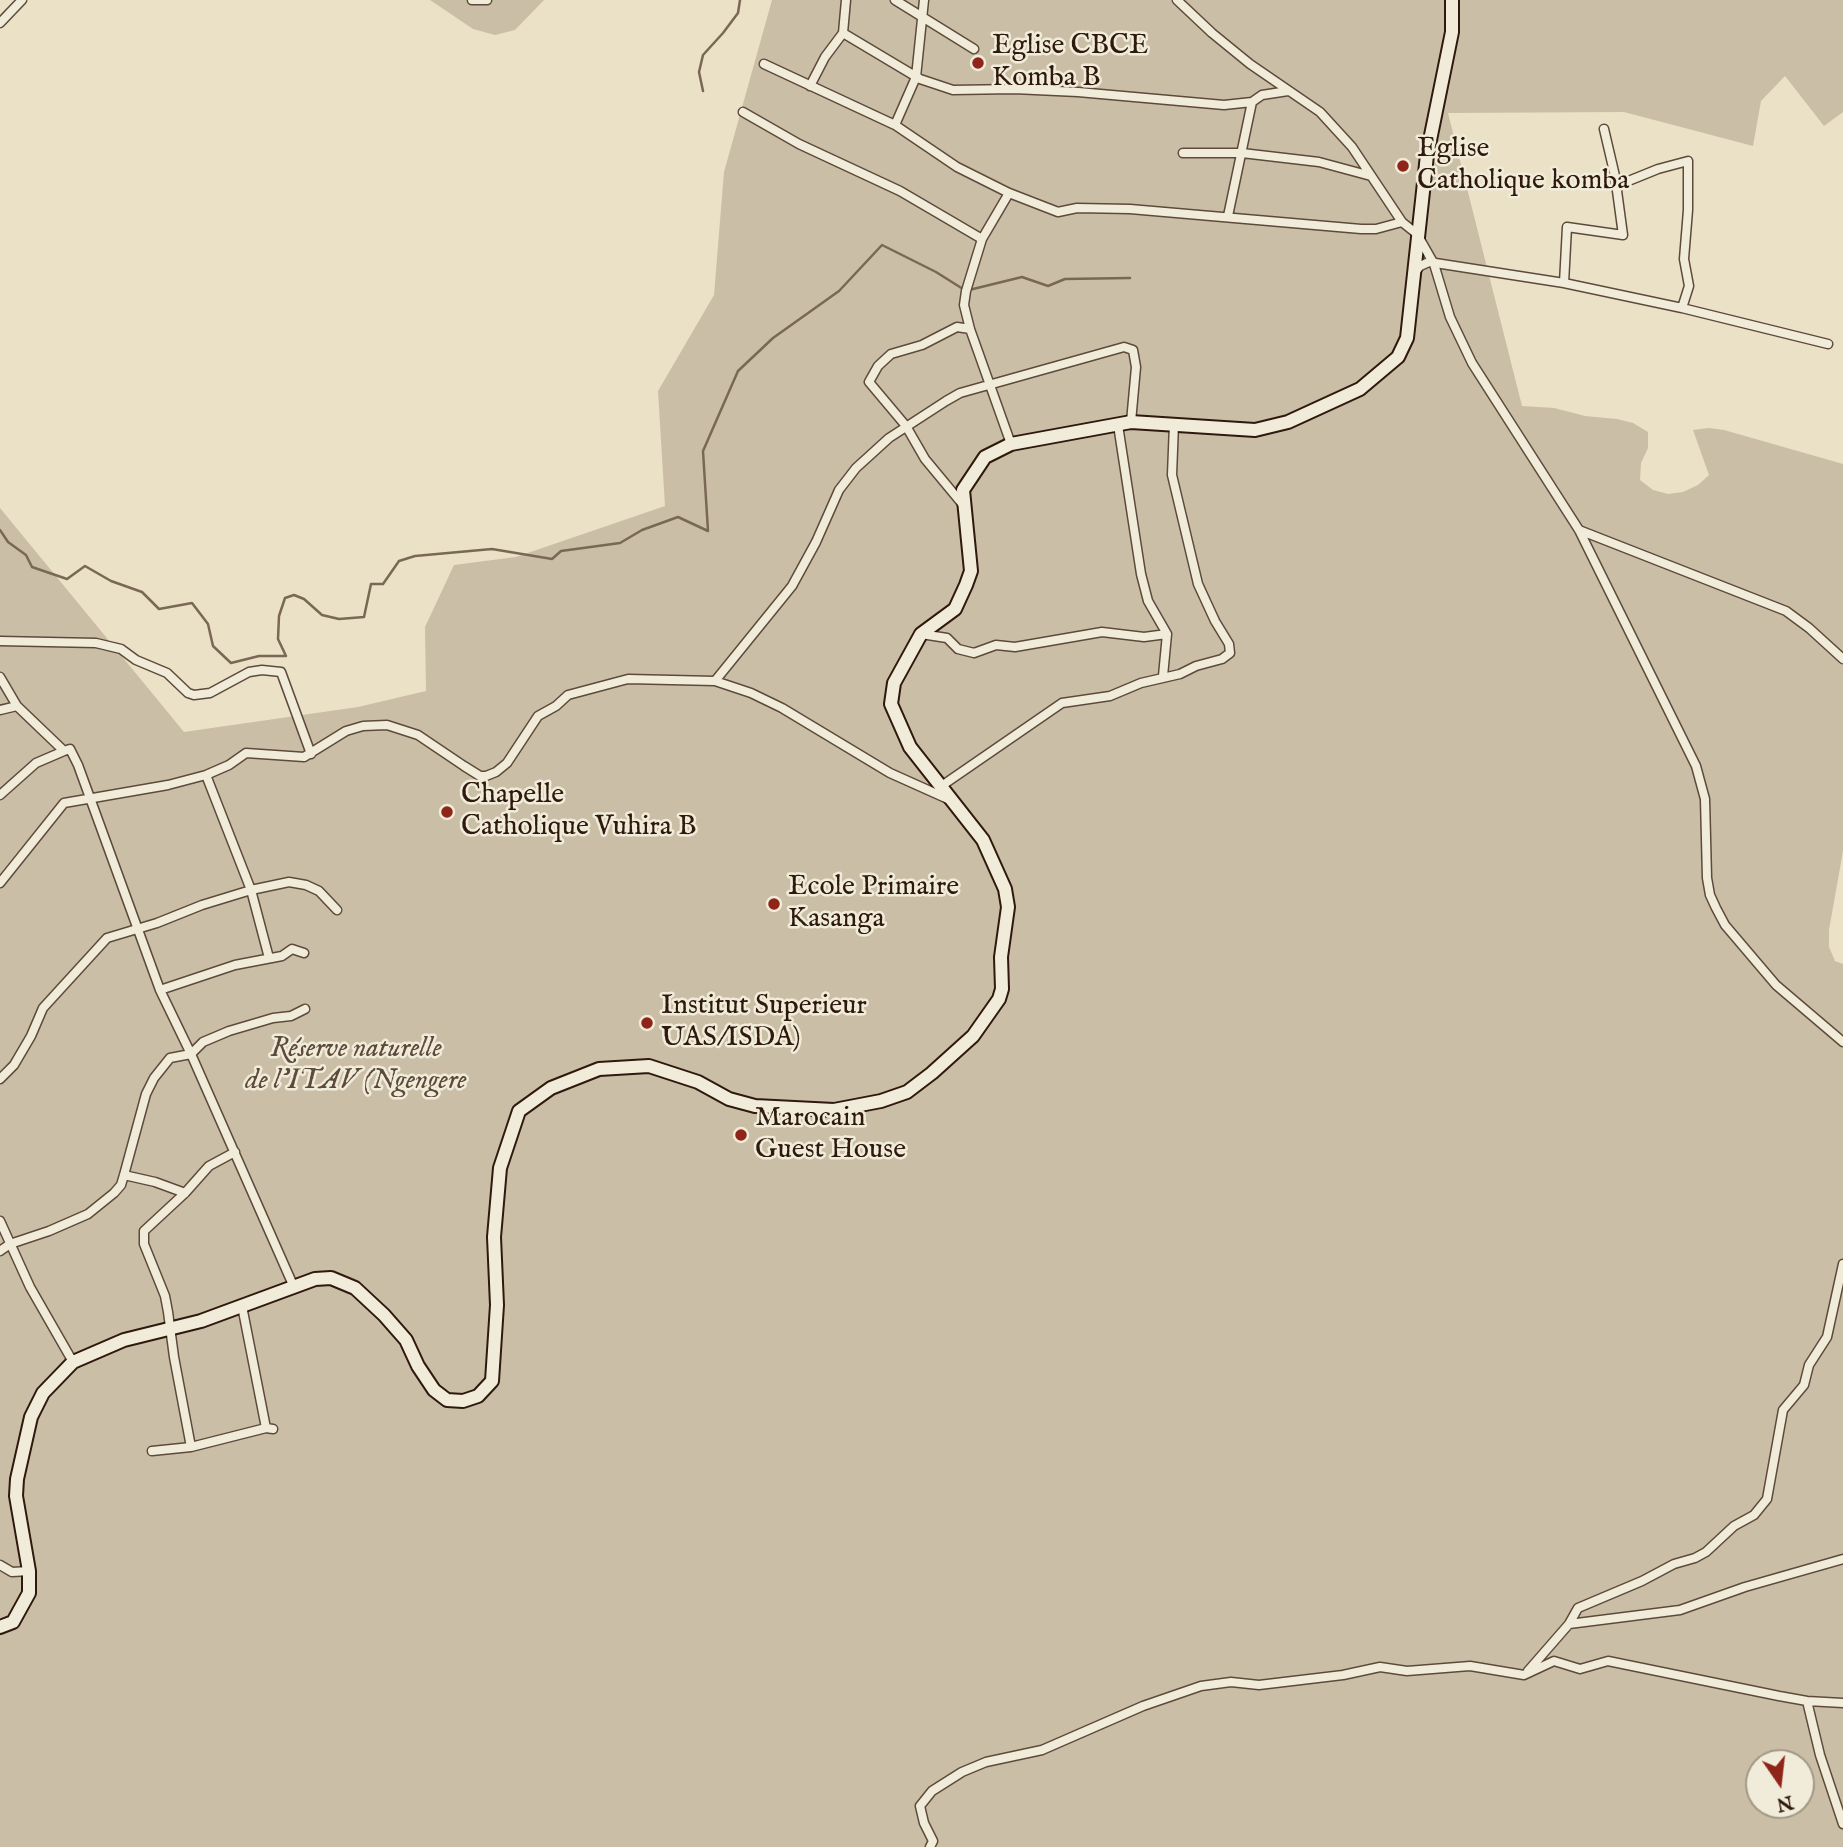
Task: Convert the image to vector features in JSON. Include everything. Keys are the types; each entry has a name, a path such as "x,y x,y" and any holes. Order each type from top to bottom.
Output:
{"street":[{"path":"0,23 22,0"},
{"path":"472,0 488,0"},
{"path":"810,86 825,57 843,33 846,0"},
{"path":"895,0 974,49"},
{"path":"895,125 916,77 924,0"},
{"path":"1177,0 1212,33 1320,112 1352,147 1402,222 1418,234 1434,264 1450,317 1472,363 1580,530 1696,766 1705,799 1707,878 1716,908 1725,925 1776,985 1843,1042"},
{"path":"0,1627 13,1622 25,1604 30,1583 16,1496 30,1417 43,1393 73,1362 124,1340 242,1306 293,1285 331,1278 355,1288 406,1340 418,1366 434,1390 447,1401 463,1401 478,1396 492,1381 497,1305 494,1237 500,1168 519,1111 551,1088 599,1069 649,1066 698,1082 729,1100 755,1106 834,1110 907,1093 973,1036 999,999 1002,989 1001,957 1008,907 1005,888 983,840 910,747 891,704 894,683 921,634 955,609 971,571 963,490 985,457 1011,444 1125,423 1255,430 1288,422 1360,389 1398,357 1407,338 1427,155 1451,32 1452,0"},
{"path":"843,33 916,77 953,90 1078,92 1224,105 1252,102 1262,95 1288,91"},
{"path":"764,64 895,125 957,167 1009,193 1058,212 1077,208 1130,209 1228,215 1361,229 1376,229 1402,222"},
{"path":"1228,215 1252,102"},
{"path":"743,112 799,144 900,191 982,239"},
{"path":"1564,284 1567,227 1623,235 1604,129"},
{"path":"1184,153 1242,153 1319,162 1371,176"},
{"path":"1616,186 1658,169 1688,161 1688,219 1684,259 1689,286 1682,308"},
{"path":"1009,193 982,239 965,291 964,305 1011,444"},
{"path":"1412,277 1423,263 1564,284 1682,308 1828,344"},
{"path":"966,509 925,459 906,426 869,382 878,366 891,354 922,345 957,327 970,329"},
{"path":"715,681 792,586 816,542 839,490 856,467 875,450 906,426 960,393 1124,347 1133,349 1136,367 1125,423 1141,574 1147,601 1167,634 1163,676"},
{"path":"940,786 1062,703 1110,696 1163,676 1180,674 1196,666 1222,659 1230,653 1229,644 1198,584 1172,475 1174,424"},
{"path":"1580,530 1786,611 1843,659"},
{"path":"921,634 947,638 958,649 974,653 996,645 1015,647 1102,632 1144,637 1167,634"},
{"path":"0,641 96,643 121,649 136,660 167,673 188,693 194,695 210,693 249,673 262,670 281,672 311,754"},
{"path":"0,677 18,706 64,751"},
{"path":"2,876 64,803 168,785 206,775 229,765 246,753 304,757 346,731 363,726 387,725 418,735 480,776 486,776 507,763 538,716 556,706 568,695 628,679 715,681 751,693 782,708 890,774 951,800"},
{"path":"0,709 18,706"},
{"path":"0,795 36,763 70,749 160,990 293,1285"},
{"path":"206,775 251,890 269,958"},
{"path":"0,1079 14,1065 43,1008 107,938 251,890 289,882 306,885 318,891 337,910"},
{"path":"160,990 235,965 282,956 292,949 304,953"},
{"path":"0,1251 10,1244 88,1214 114,1192 124,1175 135,1132 154,1078 170,1058 191,1054 203,1042 229,1031 273,1018 291,1016 305,1009"},
{"path":"191,1447 165,1296 144,1244 144,1231 185,1193 209,1166 235,1152"},
{"path":"124,1175 185,1193"},
{"path":"0,1221 30,1287 73,1362"},
{"path":"1524,1675 1569,1624 1578,1608 1642,1581 1674,1563 1706,1552 1734,1527 1754,1515 1767,1499 1783,1410 1804,1385 1809,1365 1827,1337 1843,1265"},
{"path":"152,1451 191,1447 270,1428 242,1306"},
{"path":"1569,1624 1680,1610 1745,1587 1843,1559"},
{"path":"0,1565 12,1572 29,1572"},
{"path":"930,1847 933,1841 924,1823 920,1806 932,1791 962,1772 986,1762 1042,1750 1143,1706 1201,1686 1231,1682 1259,1685 1343,1675 1380,1667 1407,1671 1470,1666 1524,1675 1554,1661 1580,1669 1608,1661 1807,1701 1843,1703"},
{"path":"1807,1701 1820,1755 1843,1824"}],"green space":[{"path":"430,0 544,0 515,30 495,35 473,29"},
{"name":"Réserve naturelle de l'ITAV (Ngengere","path":"772,0 1843,0 1843,112 1824,126 1785,76 1761,101 1753,146 1624,112 1448,113 1522,406 1554,408 1585,416 1617,419 1633,423 1648,432 1648,448 1641,463 1640,480 1653,490 1668,494 1683,492 1698,485 1709,475 1693,430 1724,430 1843,464 1843,851 1829,930 1829,947 1835,961 1843,964 1843,1847 0,1847 0,508 184,732 358,707 426,691 425,627 454,565 516,557 665,506 658,391 714,295 724,172"}],"waterway":[{"path":"703,91 699,72 703,55 738,13 740,0"},
{"path":"708,531 703,451 738,371 773,338 839,291 882,245 963,289"},
{"path":"969,290 1022,277 1048,286 1065,279 1130,278"},
{"path":"0,530 8,542 26,555 32,567 67,579 85,566 111,581 142,592 159,609 192,603 208,624 213,646 231,663 259,656 286,656 278,639 279,616 285,598 294,595 304,599 322,615 339,619 364,617 371,584 383,584 399,561 415,556 492,549 552,559 561,551 620,543 642,530 678,517 708,531"}],"place":[{"name":"Eglise CBCE Komba B","path":"978,63"},
{"name":"Eglise Catholique komba","path":"1403,166"},
{"name":"Chapelle Catholique Vuhira B","path":"447,812"},
{"name":"Ecole Primaire Kasanga","path":"774,904"},
{"name":"Institut Superieur UAS/ISDA)","path":"647,1023"},
{"name":"Marocain Guest House","path":"741,1135"}]}
